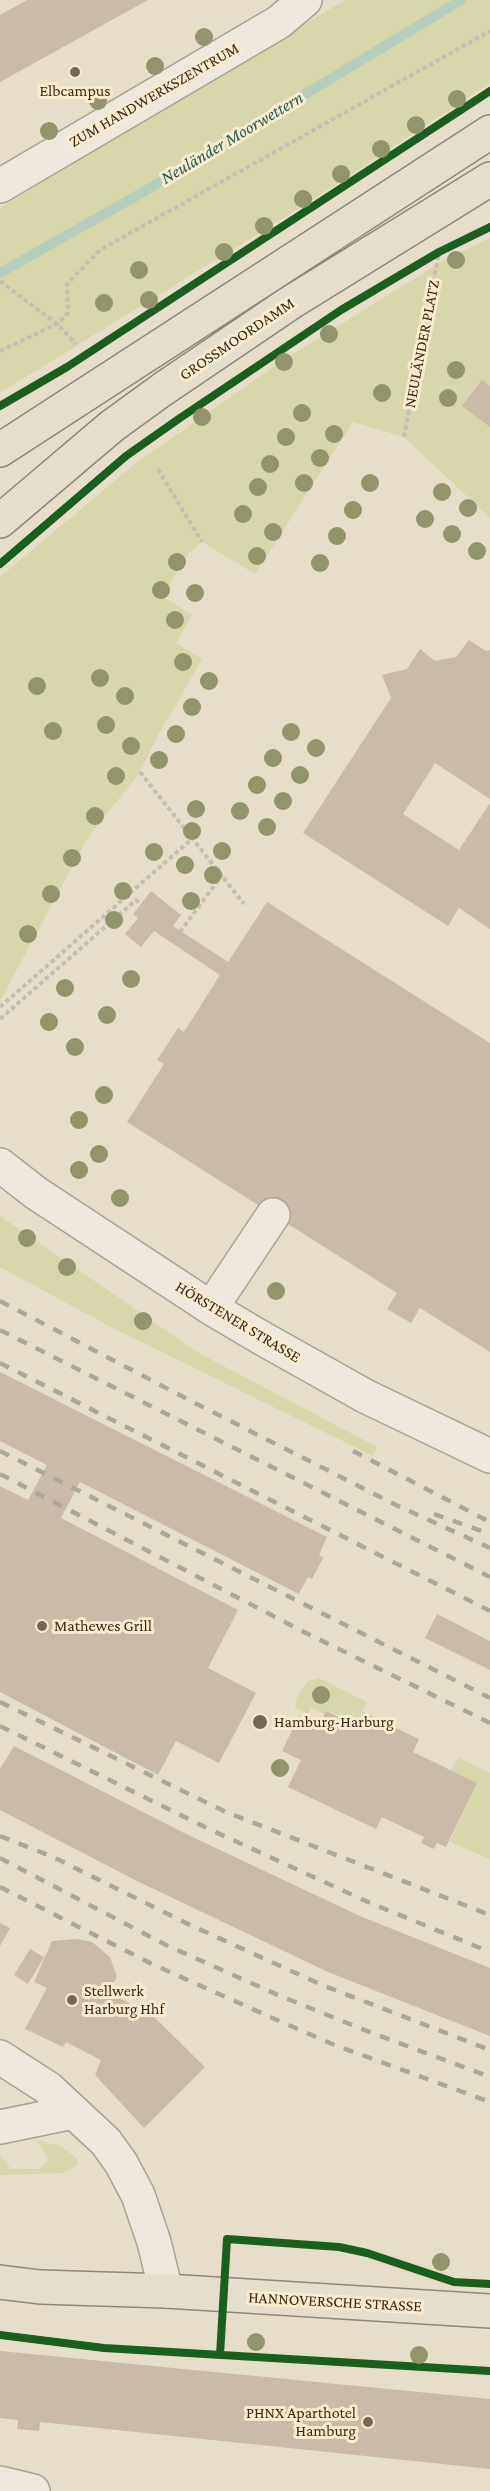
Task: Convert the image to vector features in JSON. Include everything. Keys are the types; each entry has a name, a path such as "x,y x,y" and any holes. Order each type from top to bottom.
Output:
{"main road":[{"path":"0,450 490,132"},
{"name":"GROSSMOORDAMM","path":"0,521 112,426 163,389 290,303 490,179"},
{"name":"HANNOVERSCHE STRASSE","path":"0,2282 40,2287 490,2311"}],"street":[{"name":"ZUM HANDWERKSZENTRUM","path":"0,186 279,22 305,0"},
{"name":"HÖRSTENER STRASSE","path":"0,1165 36,1193 211,1308 365,1396 490,1456"},
{"path":"211,1308 273,1215"},
{"path":"0,2057 48,2088 106,2142 121,2163 138,2195 154,2242 166,2292"},
{"path":"0,2127 73,2112"},
{"path":"0,2483 33,2491"}],"path":[{"path":"0,351 57,324 68,313 68,284 100,250 490,32"},
{"path":"0,281 57,324 75,344"},
{"path":"158,469 202,542"},
{"path":"141,772 244,904"},
{"path":"0,1007 193,838"},
{"path":"180,932 222,875"},
{"path":"0,1019 136,900 147,910"}],"green space":[{"path":"345,0 490,0 490,83 314,199 0,393 0,208"},
{"path":"490,238 490,518 404,437 353,422 255,574 202,542 189,553 162,596 192,615 176,643 202,659 157,737 140,772 87,839 0,1001 0,577 136,463 279,363 444,260"},
{"path":"0,1216 199,1353 377,1447 373,1456 109,1326 0,1267"},
{"path":"319,1678 367,1702 356,1724 327,1710 324,1714 311,1707 308,1714 295,1708 297,1697 308,1681"},
{"path":"459,1758 490,1773 490,1859 450,1842 477,1783 451,1770"},
{"path":"36,2140 61,2146 77,2159 77,2165 64,2173 0,2175 0,2155 11,2169 40,2169 49,2159"}],"building":[{"path":"27,0 148,0 0,82 0,15"},
{"path":"482,380 490,386 490,427 462,406"},
{"path":"469,640 486,651 490,650 490,799 435,763 403,814 459,850 490,803 490,929 459,908 448,926 303,833 391,698 382,675 407,669 420,649 435,661 456,657"},
{"path":"151,891 181,915 173,926 228,962 267,902 490,1043 490,1352 420,1308 411,1323 387,1309 397,1293 127,1122 164,1064 157,1060 178,1028 184,1032 220,975 154,931 141,947 125,934 138,918 133,914"},
{"path":"0,1372 327,1537 319,1555 323,1558 312,1579 308,1577 299,1594 80,1482 61,1518 238,1610 208,1668 256,1693 219,1763 176,1741 158,1775 0,1692 0,1486 28,1500 47,1465 0,1441"},
{"path":"437,1614 490,1641 490,1670 425,1638"},
{"path":"326,1711 356,1725 363,1712 419,1739 413,1752 477,1783 446,1847 437,1843 434,1849 421,1843 424,1837 382,1817 376,1829 288,1787 301,1760 282,1751 299,1716 319,1726"},
{"path":"14,1746 184,1833 362,1917 490,1968 490,2036 328,1972 137,1881 0,1810 0,1769"},
{"path":"0,1923 10,1928 0,1946"},
{"path":"76,1939 92,1942 110,1957 117,1977 108,1992 153,2016 205,2067 144,2128 95,2075 101,2060 66,2042 63,2047 25,2029 47,1988 34,1982 52,1941"},
{"path":"30,1949 44,1957 28,1984 14,1975"},
{"path":"0,2351 490,2399 490,2469 40,2422 39,2431 17,2429 18,2420 0,2418"}],"waterway":[{"name":"Neuländer Moorwettern","path":"0,273 145,191 461,0"}],"railway":[{"path":"0,1301 396,1505 490,1548"},
{"path":"0,1330 490,1577"},
{"path":"0,1363 490,1611"},
{"path":"0,1451 490,1698"},
{"path":"353,1451 490,1522"},
{"path":"0,1474 304,1632 490,1723"},
{"path":"434,1514 490,1534"},
{"path":"0,1702 226,1812 490,1915"},
{"path":"0,1726 211,1830 368,1902 490,1952"},
{"path":"0,1836 53,1857 188,1924 322,1985 490,2050"},
{"path":"0,1858 166,1945 278,1995 490,2077"},
{"path":"0,1887 152,1964 268,2016 332,2044 490,2102"}],"cycle path":[{"path":"0,406 67,367 490,91"},
{"path":"0,564 126,456 180,418 341,310 439,252 490,227"},
{"path":"220,2355 227,2239 339,2247 367,2253 454,2282 490,2284"},
{"path":"0,2335 104,2348 490,2371"}],"place":[{"name":"Elbcampus","path":"75,72"},
{"name":"Mathewes Grill","path":"42,1626"},
{"name":"Hamburg-Harburg","path":"260,1722"},
{"name":"Stellwerk Harburg Hhf","path":"72,2000"},
{"name":"PHNX Aparthotel Hamburg","path":"368,2422"}]}
